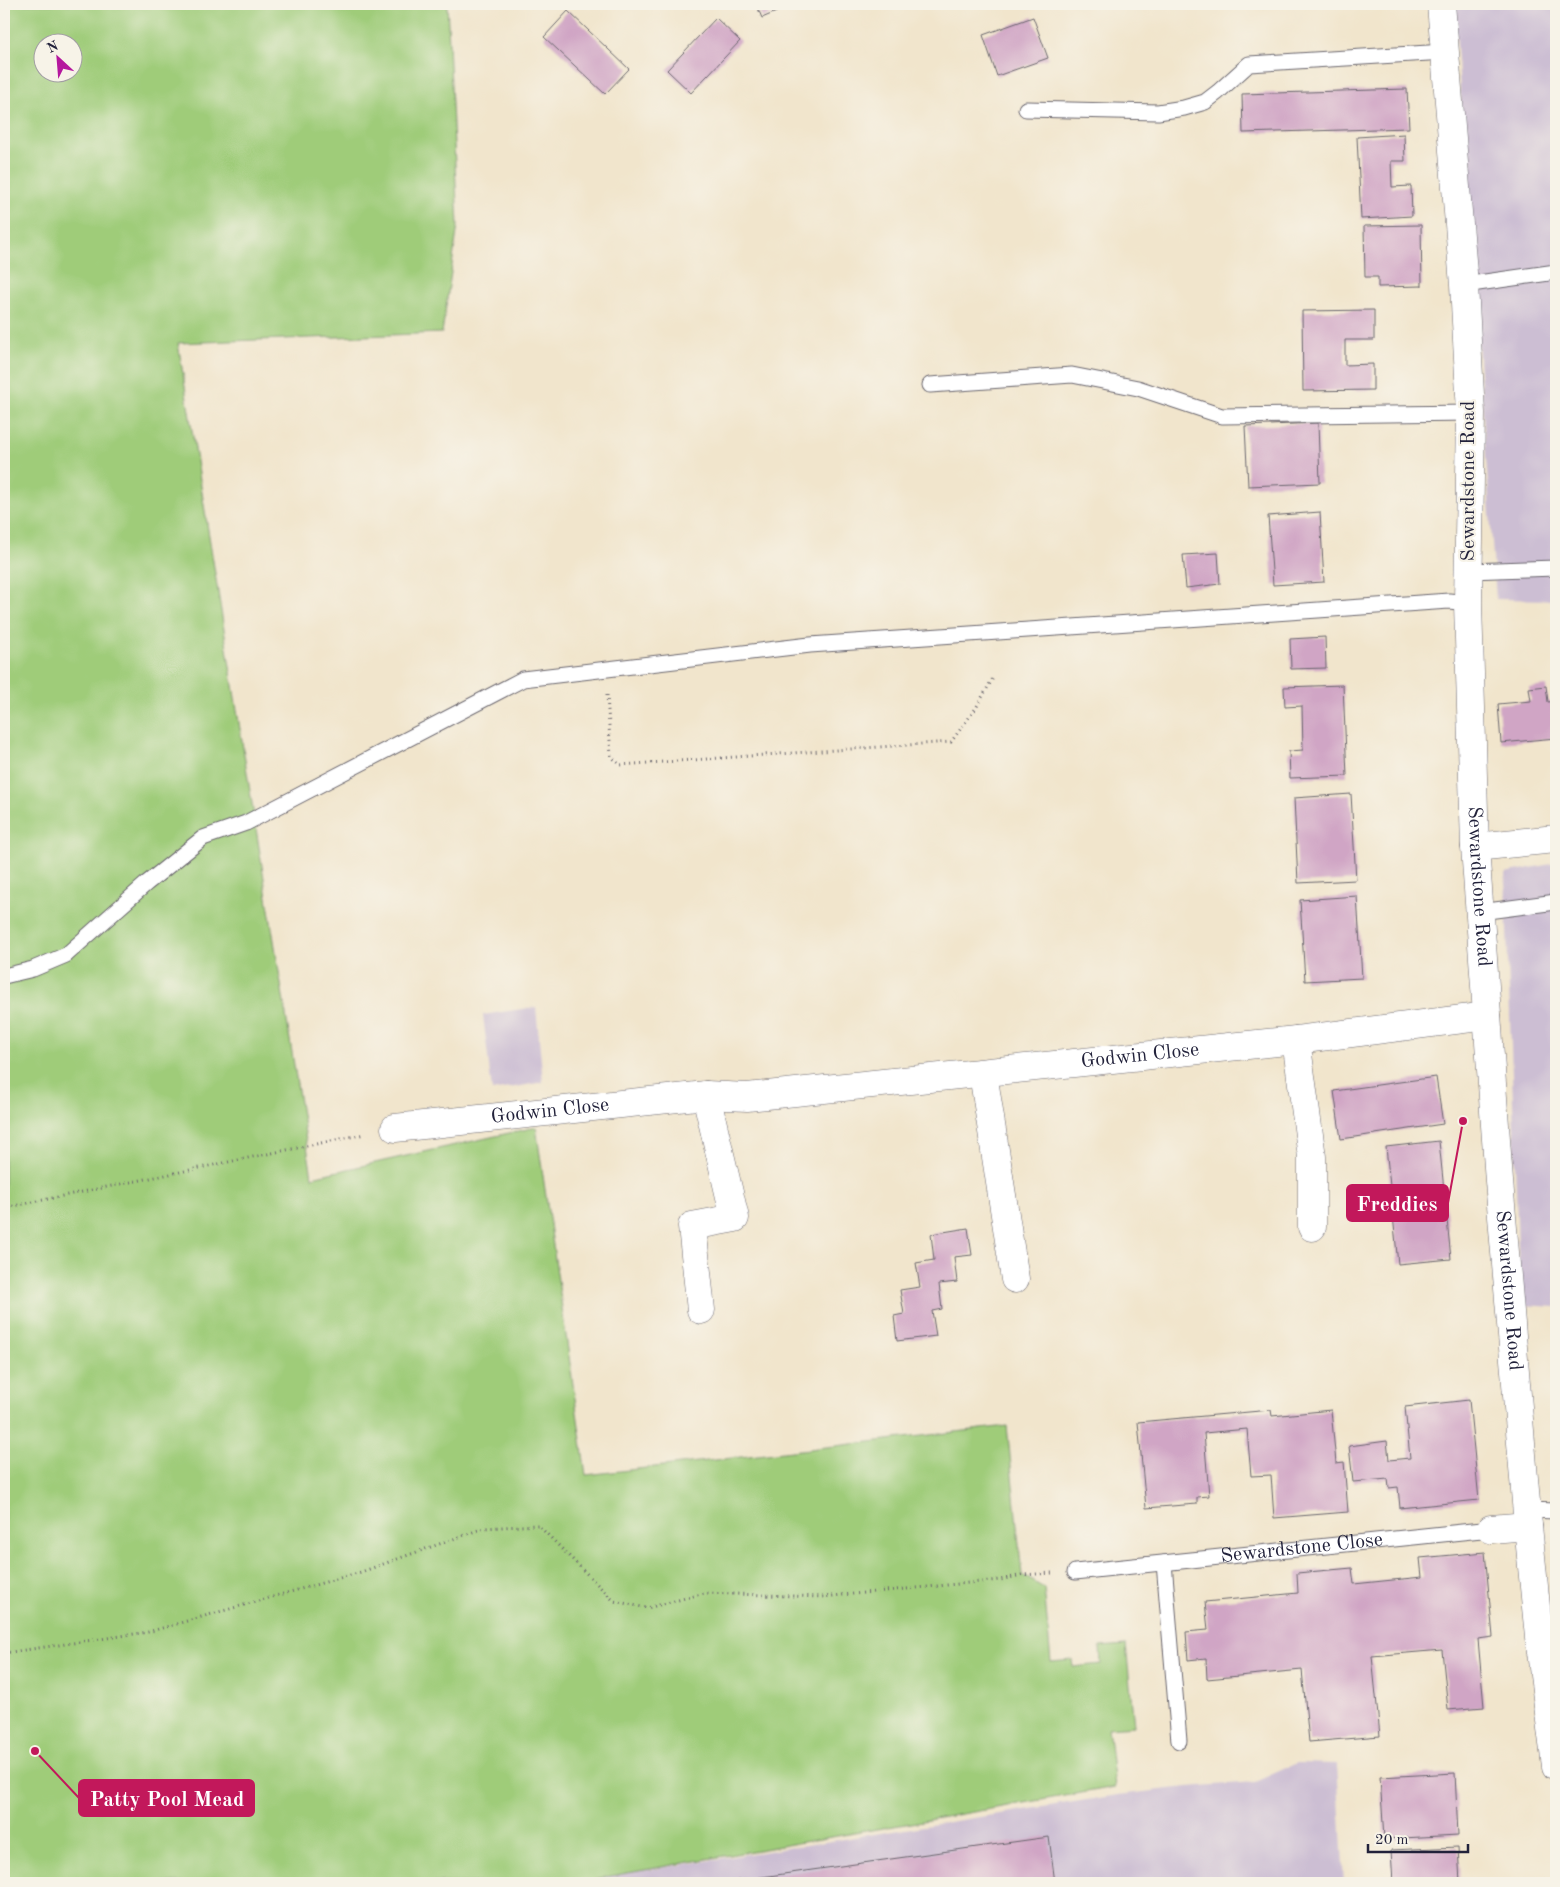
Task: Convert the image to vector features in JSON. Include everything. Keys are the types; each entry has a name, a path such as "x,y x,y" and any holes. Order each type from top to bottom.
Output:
{"street":[{"name":"Sewardstone Road","path":"1440,4 1464,285 1471,413 1468,603 1475,846 1499,1181 1527,1518 1539,1637 1556,1766"},
{"path":"1475,846 1556,839"},
{"name":"Godwin Close","path":"395,1128 706,1096 747,1097 983,1073 1296,1040 1487,1016"},
{"path":"1296,1040 1312,1157 1312,1227"},
{"path":"983,1073 1015,1279"},
{"path":"700,1310 692,1226 735,1218 706,1096"},
{"name":"Sewardstone Close","path":"1490,1529 1527,1518"}],"lane":[{"path":"1026,109 1158,112 1205,102 1250,64 1445,52"},
{"path":"1464,285 1556,272"},
{"path":"930,385 1072,375 1138,388 1222,416 1471,413"},
{"path":"1469,571 1556,568"},
{"path":"4,976 33,969 66,955 146,884 203,838 246,822 523,679 810,645 1439,601 1468,603"},
{"path":"1480,912 1556,902"},
{"path":"1527,1518 1556,1510"},
{"name":"Sewardstone Close","path":"1075,1572 1490,1529"},
{"path":"1164,1563 1179,1741"}],"path":[{"path":"605,669 611,756 620,765 951,742 976,708 993,678"},
{"path":"4,1211 9,1207 395,1128"},
{"path":"4,1653 148,1632 361,1572 484,1528 538,1525 614,1601 647,1608 705,1593 822,1597 1000,1580 1022,1575 1075,1572"}],"shaded area":[{"path":"1454,4 1556,4 1556,600 1496,599"},
{"path":"1556,863 1556,1307 1520,1305 1505,873"},
{"path":"536,1007 543,1082 492,1091 483,1015"},
{"path":"1297,1763 1337,1764 1344,1883 587,1883 605,1877 1118,1795 1255,1782"}],"green space":[{"path":"4,4 447,4 458,225 442,333 178,343 312,1177 536,1127 586,1475 1007,1426 1022,1575 1044,1588 1051,1662 1072,1660 1073,1667 1101,1664 1100,1647 1126,1645 1134,1726 1108,1728 1115,1787 605,1877 587,1883 4,1883"}],"building":[{"path":"756,4 795,4 762,18"},
{"path":"568,11 629,69 605,94 544,37"},
{"path":"1033,17 1048,58 997,76 983,35"},
{"path":"716,18 740,41 691,93 667,70"},
{"path":"1407,89 1409,128 1243,133 1242,94"},
{"path":"1404,134 1405,161 1391,161 1392,187 1411,186 1412,216 1361,219 1357,137"},
{"path":"1421,225 1422,286 1378,287 1378,277 1365,277 1364,226"},
{"path":"1374,310 1374,340 1345,340 1345,365 1373,364 1373,390 1303,391 1302,311"},
{"path":"1318,423 1320,483 1248,486 1245,426"},
{"path":"1320,512 1324,582 1273,585 1268,516"},
{"path":"1218,553 1220,584 1186,588 1183,555"},
{"path":"1325,637 1326,668 1291,669 1290,639"},
{"path":"1343,685 1347,776 1290,778 1289,751 1303,750 1302,706 1285,707 1284,687"},
{"path":"1546,686 1548,702 1556,701 1556,738 1501,743 1498,704 1531,701 1529,688"},
{"path":"1351,794 1356,880 1298,883 1294,798"},
{"path":"1357,896 1362,978 1305,981 1300,900"},
{"path":"1436,1077 1443,1124 1341,1139 1334,1091"},
{"path":"1439,1141 1451,1259 1398,1264 1386,1147"},
{"path":"968,1228 972,1255 954,1257 957,1282 939,1284 942,1309 932,1311 936,1336 897,1341 894,1316 904,1314 900,1290 920,1287 916,1263 934,1260 931,1234"},
{"path":"1469,1400 1479,1500 1400,1508 1398,1487 1389,1488 1388,1479 1353,1482 1349,1446 1387,1441 1389,1460 1410,1458 1405,1407"},
{"path":"1271,1410 1272,1416 1331,1410 1336,1463 1344,1462 1348,1512 1274,1518 1271,1475 1251,1476 1247,1429 1204,1433 1209,1496 1197,1497 1197,1504 1146,1508 1138,1422"},
{"path":"1485,1552 1493,1637 1478,1639 1484,1707 1448,1710 1442,1650 1372,1656 1380,1736 1309,1742 1302,1670 1207,1679 1206,1658 1188,1660 1186,1632 1208,1630 1205,1602 1298,1593 1297,1573 1352,1568 1354,1584 1422,1577 1420,1558"},
{"path":"1455,1773 1458,1835 1384,1839 1380,1777"},
{"path":"1049,1837 1055,1883 726,1883 726,1882"},
{"path":"1458,1847 1460,1883 1393,1883 1391,1850"}],"place":[{"name":"Freddies","path":"1463,1121"},
{"name":"Patty Pool Mead","path":"35,1751"}]}
